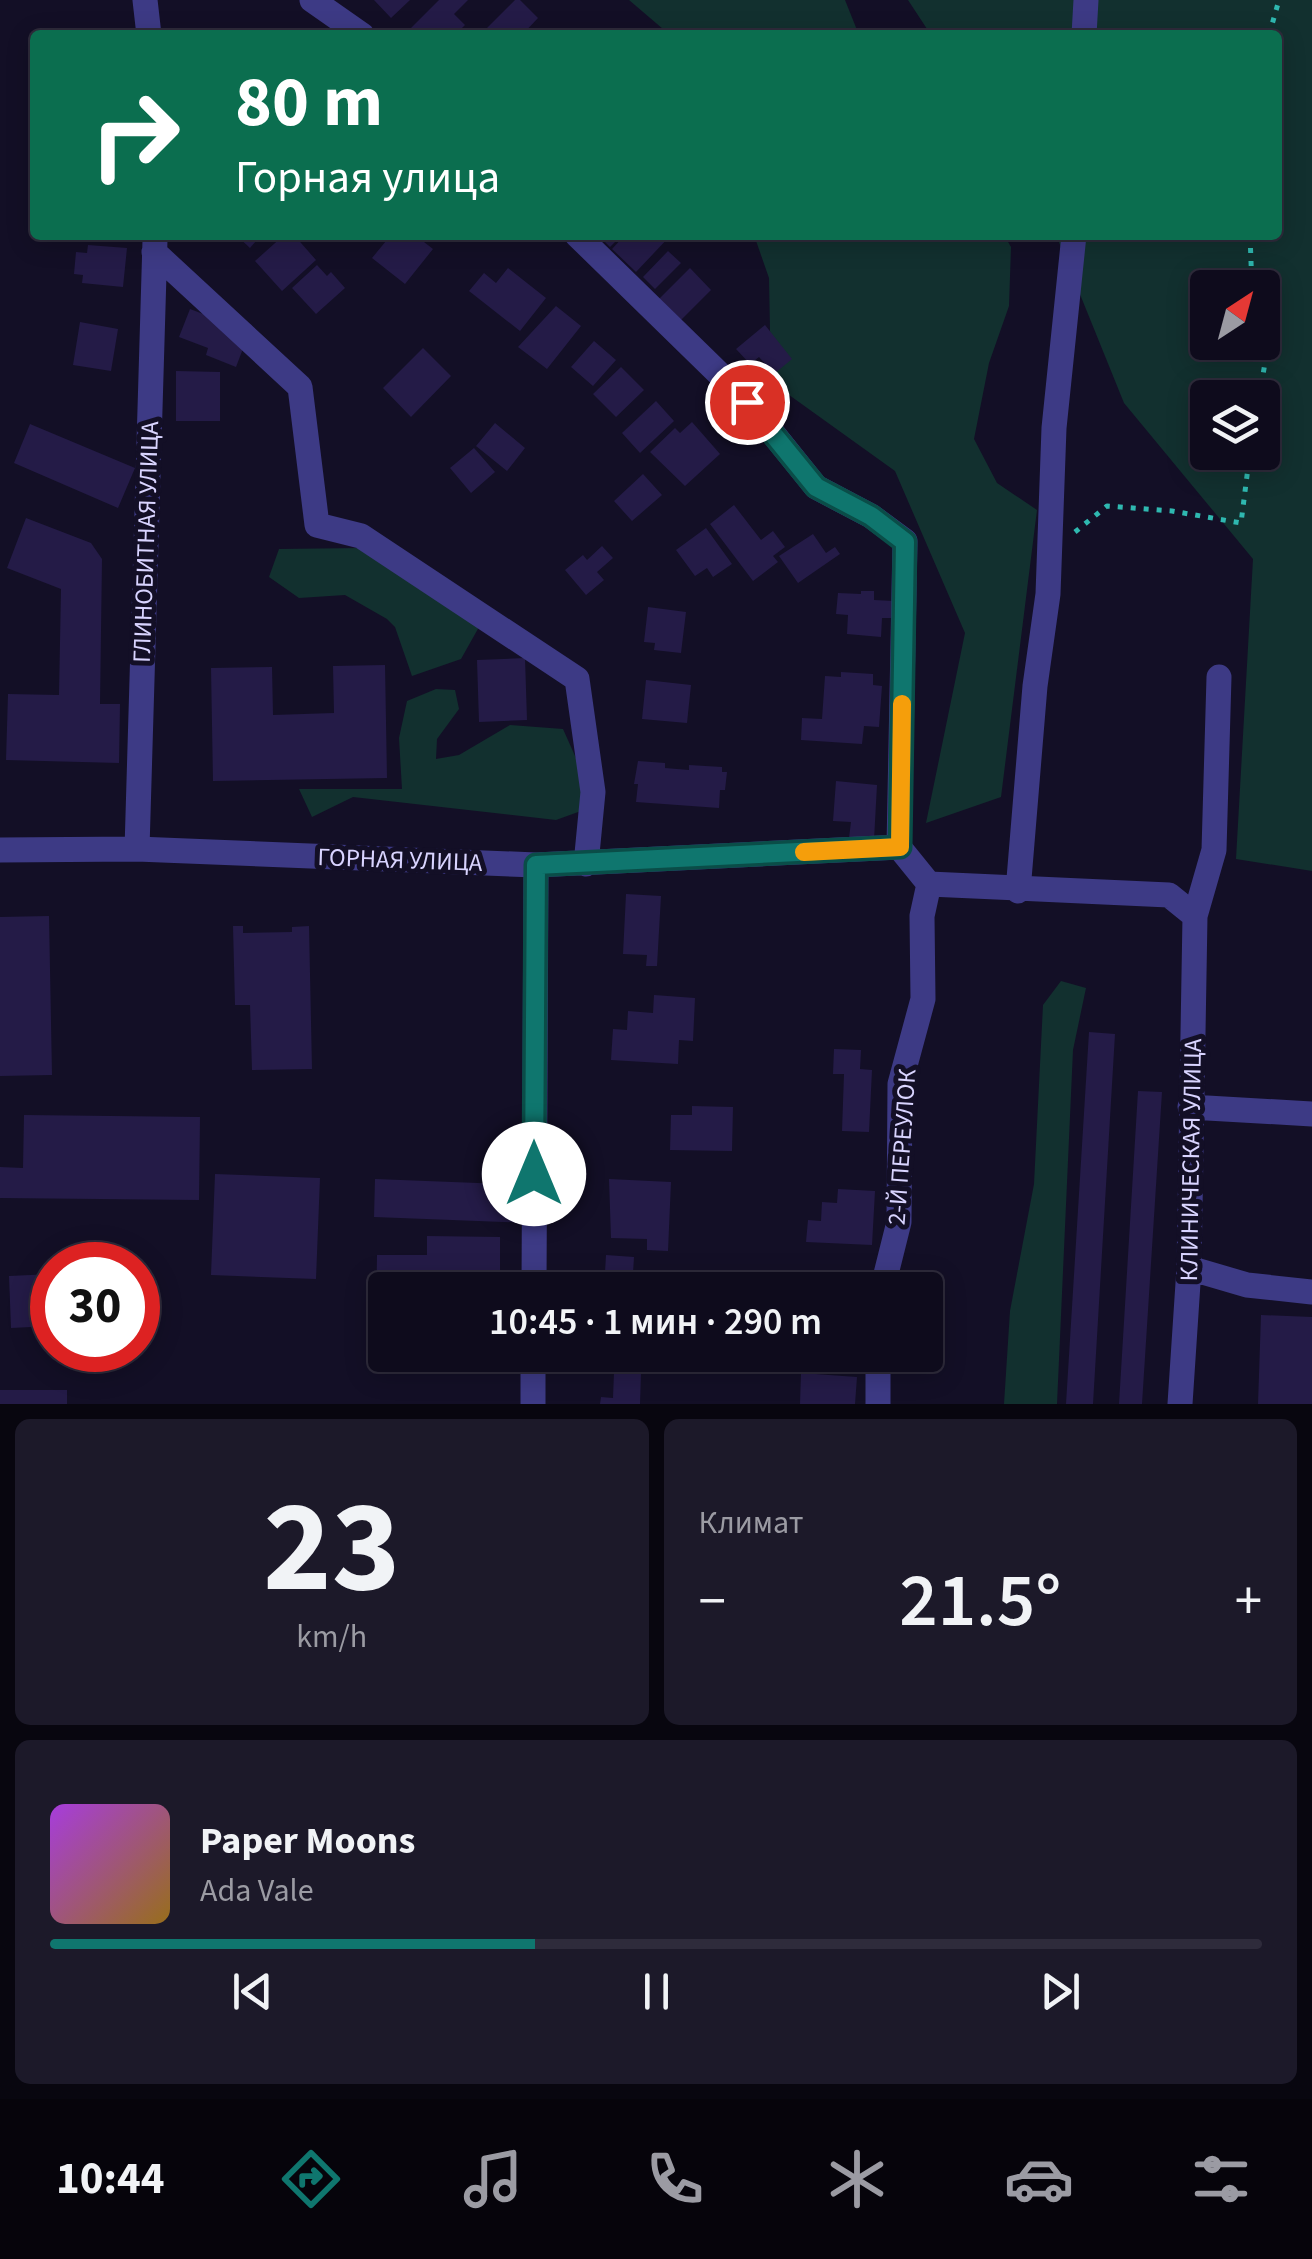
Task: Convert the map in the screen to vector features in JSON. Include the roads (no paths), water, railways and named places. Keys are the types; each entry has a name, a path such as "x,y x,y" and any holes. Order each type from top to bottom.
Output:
{"street":[{"path":"144,0 148,30"},
{"path":"312,0 355,30"},
{"path":"1084,30 1086,0"},
{"path":"583,240 747,402 816,487 871,516 905,542 900,847 929,884 1169,896 1195,916"},
{"path":"1018,891 1035,686 1048,594 1054,428 1073,240"},
{"path":"154,243 300,388 317,524 361,536 577,679 593,792 586,864"},
{"name":"ГЛИНОБИТНАЯ УЛИЦА","path":"137,849 154,243"},
{"name":"КЛИНИЧЕСКАЯ УЛИЦА","path":"1180,1404 1189,1268 1195,916 1214,850 1219,678"},
{"name":"ГОРНАЯ УЛИЦА","path":"0,850 137,849 536,865 900,847"},
{"path":"534,1272 536,865"},
{"name":"2-Й ПЕРЕУЛОК","path":"886,1272 899,1222 900,1084 922,999 922,916 929,884"},
{"path":"1190,1108 1312,1114"},
{"path":"1189,1268 1247,1284 1312,1292"},
{"path":"533,1404 534,1372"},
{"path":"878,1372 878,1404"}]}
